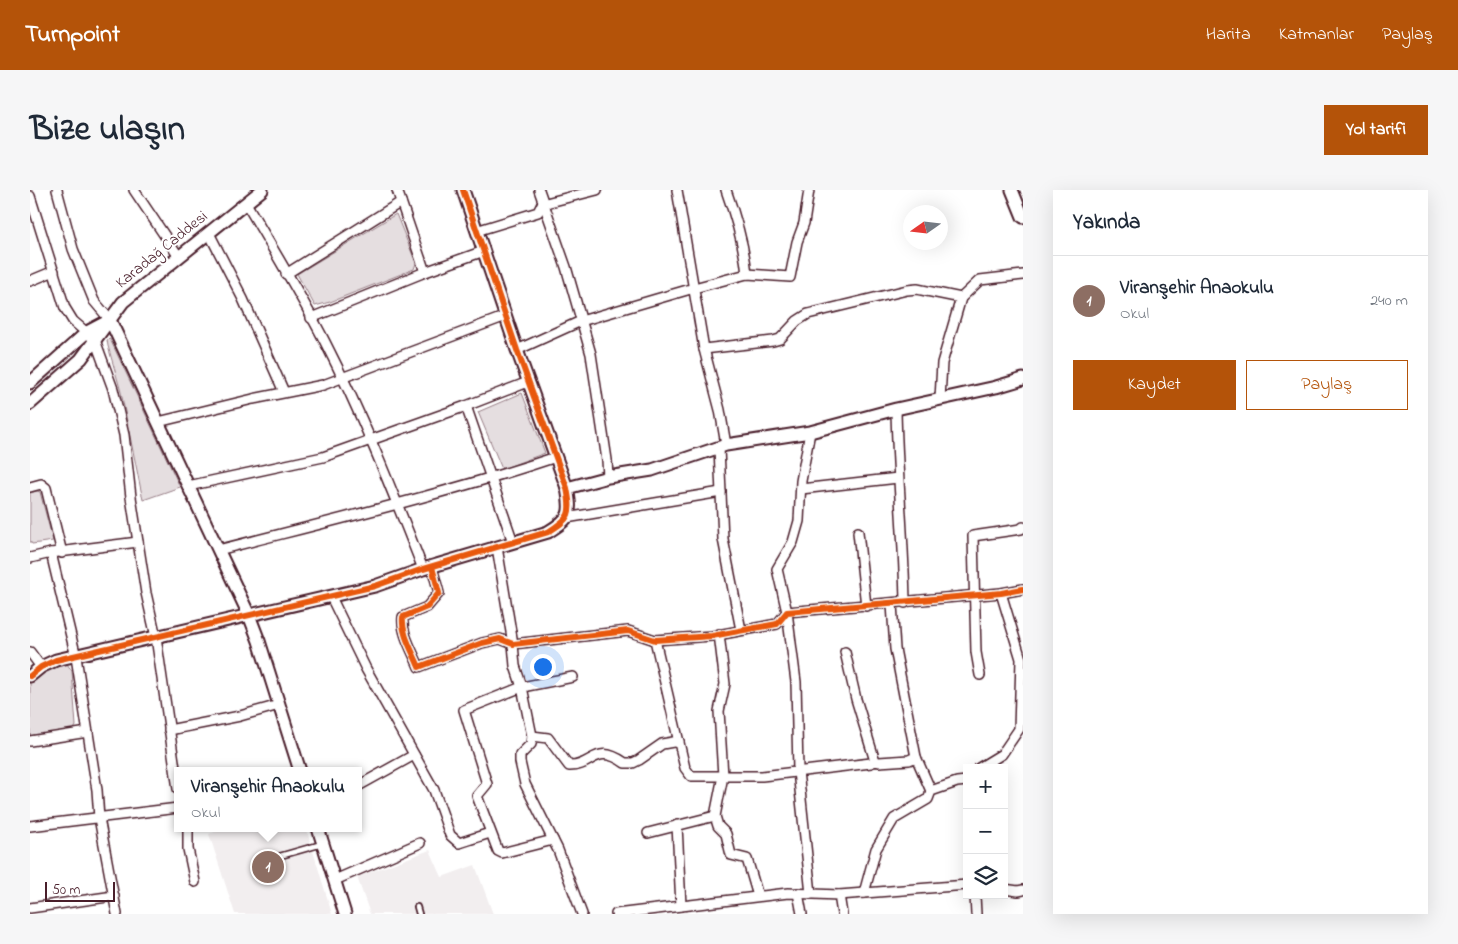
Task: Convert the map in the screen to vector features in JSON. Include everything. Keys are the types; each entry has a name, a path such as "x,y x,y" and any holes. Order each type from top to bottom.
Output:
{"street":[{"path":"57,190 72,249 94,301 110,320 250,615 299,767"},
{"path":"134,190 179,257"},
{"name":"Karadağ Caddesi","path":"91,336 110,320 123,302 262,190"},
{"path":"397,190 424,272"},
{"path":"30,676 41,667 56,660 376,586 428,568 548,532 565,522 571,507 568,488 528,382 463,190"},
{"path":"539,190 542,204 566,267 591,354 606,451 608,477"},
{"path":"476,231 538,212 542,204 598,190"},
{"path":"677,190 704,349 720,410 723,539 741,630"},
{"path":"726,190 745,252 747,274"},
{"path":"517,350 582,321 694,288 747,274 790,277 797,242 804,223 809,190"},
{"path":"1012,190 1023,217"},
{"path":"30,196 66,308 73,321 91,336 113,389 124,435 131,498 146,593 156,637 174,767"},
{"path":"286,274 401,202"},
{"path":"246,203 343,379 397,505 439,593 427,607 403,617 402,622 419,668 500,639 514,644 628,631 655,640 719,634 777,624 787,612 1001,594 1023,589"},
{"path":"209,233 243,299 284,392"},
{"path":"311,318 424,272 484,251"},
{"path":"30,281 54,271"},
{"path":"940,399 942,363 961,298 980,280 1023,275"},
{"path":"704,349 780,339 797,321 808,314 907,290 918,289 961,298"},
{"path":"158,422 284,392 324,385 506,316"},
{"path":"30,383 91,336"},
{"path":"30,404 81,358 91,336"},
{"path":"568,488 608,477 652,470 722,447 810,432 896,409 996,387 1023,379"},
{"path":"188,486 323,457 528,382"},
{"path":"466,406 514,542"},
{"path":"896,409 905,603"},
{"path":"810,432 801,488 799,522 793,542 777,569 787,612 796,682 798,771 811,894"},
{"path":"218,550 397,505 492,478 556,456"},
{"path":"801,488 898,478"},
{"path":"30,487 41,484 46,488 62,553"},
{"path":"566,518 721,492"},
{"path":"980,675 976,652 973,536 1021,529 1023,527"},
{"path":"858,532 866,606"},
{"path":"30,558 51,553 138,542"},
{"path":"497,547 514,644 515,666 522,688 532,736 531,744 520,755 525,784 553,840 582,914"},
{"path":"51,553 76,656 97,790 99,818 117,914"},
{"path":"985,764 1002,754 1021,728 1021,659 1001,594"},
{"path":"331,597 366,669 434,790 450,836 459,843 490,832"},
{"path":"892,604 896,649 916,757 932,791"},
{"path":"719,634 725,684 719,711 723,776 714,816 718,826 726,834 732,855 747,859 758,896"},
{"path":"655,640 685,768 691,776 762,776 871,763 875,760"},
{"path":"30,652 41,667"},
{"path":"845,652 856,699 875,760"},
{"path":"553,840 502,853 498,851 477,796 487,784 464,710 522,688 573,677"},
{"path":"168,730 240,716 279,705"},
{"path":"30,741 88,732"},
{"path":"532,736 548,738 569,766 576,766 593,756 606,754 614,756 625,763 633,762 662,744 679,741"},
{"path":"362,784 414,755"},
{"path":"875,760 879,762 909,760 916,757"},
{"path":"864,893 876,849 894,819 928,798 932,791 963,781"},
{"path":"30,826 174,809"},
{"path":"648,833 714,816"},
{"path":"677,825 681,906"},
{"path":"190,832 188,849 195,882"},
{"path":"319,832 346,914"},
{"path":"335,880 420,843"},
{"path":"616,914 758,896 798,893 840,895 963,885"},
{"path":"1008,890 1023,890"},
{"path":"798,893 802,914"},
{"path":"840,895 842,914"},
{"path":"30,908 114,896"},
{"path":"975,899 976,914"},
{"path":"691,904 694,914"}],"lane":[{"path":"266,860 323,843"},
{"path":"417,908 419,914"}],"shaded area":[{"path":"396,214 416,263 414,269 330,302 315,306 297,274"},
{"path":"110,339 180,487 143,500 121,392 108,346 107,340"},
{"path":"522,393 545,453 502,469 478,412"},
{"path":"40,492 53,541 32,544 30,541 30,493"},
{"path":"62,663 67,664 72,671 76,726 74,729 30,738 30,683 46,670"},
{"path":"215,832 307,832 332,914 235,914 209,834"},
{"path":"430,850 442,877 475,865 493,914 370,914 357,877"}],"cycle path":[{"path":"30,676 41,667 56,660 375,586 423,569 548,532 565,519 569,510 567,488 517,350 463,190"},
{"path":"432,567 439,593 427,607 403,617 406,636 419,667 482,643 500,639 513,644 628,631 655,640 712,636 777,624 787,612 1001,593 1023,589"}],"place":[{"name":"Viranşehir Anaokulu","path":"268,867"}]}
